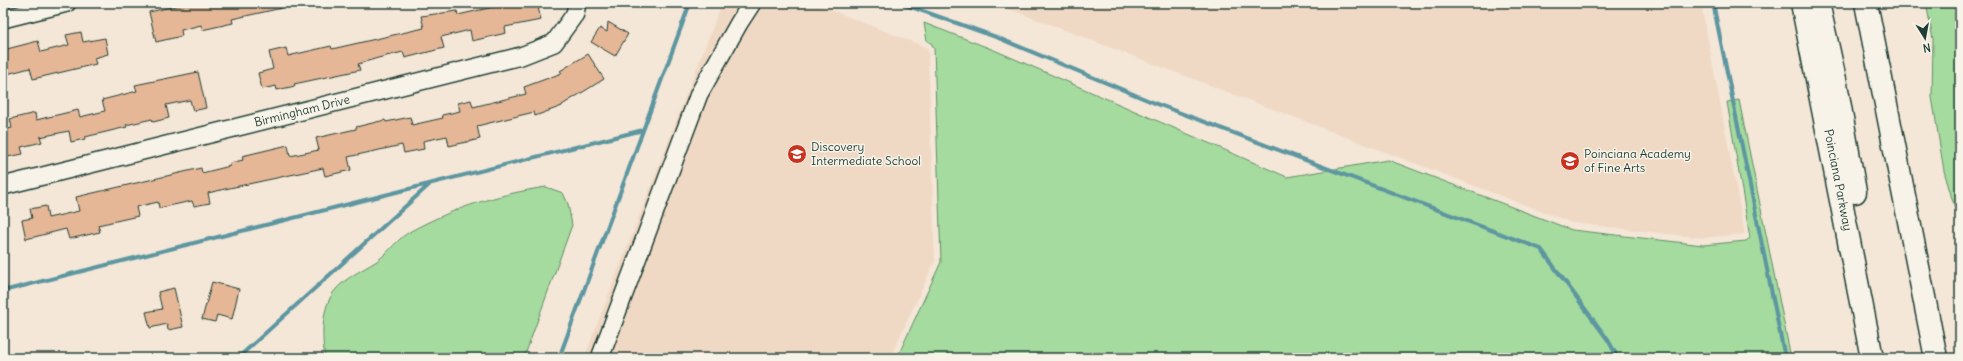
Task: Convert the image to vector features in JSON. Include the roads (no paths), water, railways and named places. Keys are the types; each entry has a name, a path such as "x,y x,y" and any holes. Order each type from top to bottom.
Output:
{"highway":[{"name":"Poinciana Parkway","path":"1802,3 1872,358"},
{"name":"Poinciana Parkway","path":"1818,3 1836,84 1884,358"},
{"path":"1866,3 1936,358"}],"street":[{"path":"3,19 67,3"},
{"name":"Birmingham Drive","path":"3,186 521,56 554,42 575,14 577,3"},
{"path":"600,358 700,94 739,23 752,3"}],"waterway":[{"path":"559,358 690,3"},
{"path":"900,3 996,37 1157,104 1541,249 1608,340 1618,358"},
{"path":"1713,3 1785,358"},
{"path":"3,291 643,130"},
{"path":"240,356 429,185"},
{"path":"3,277 6,290"}],"place":[{"name":"Discovery Intermediate School","path":"797,154"},
{"name":"Poinciana Academy of Fine Arts","path":"1570,161"}]}
